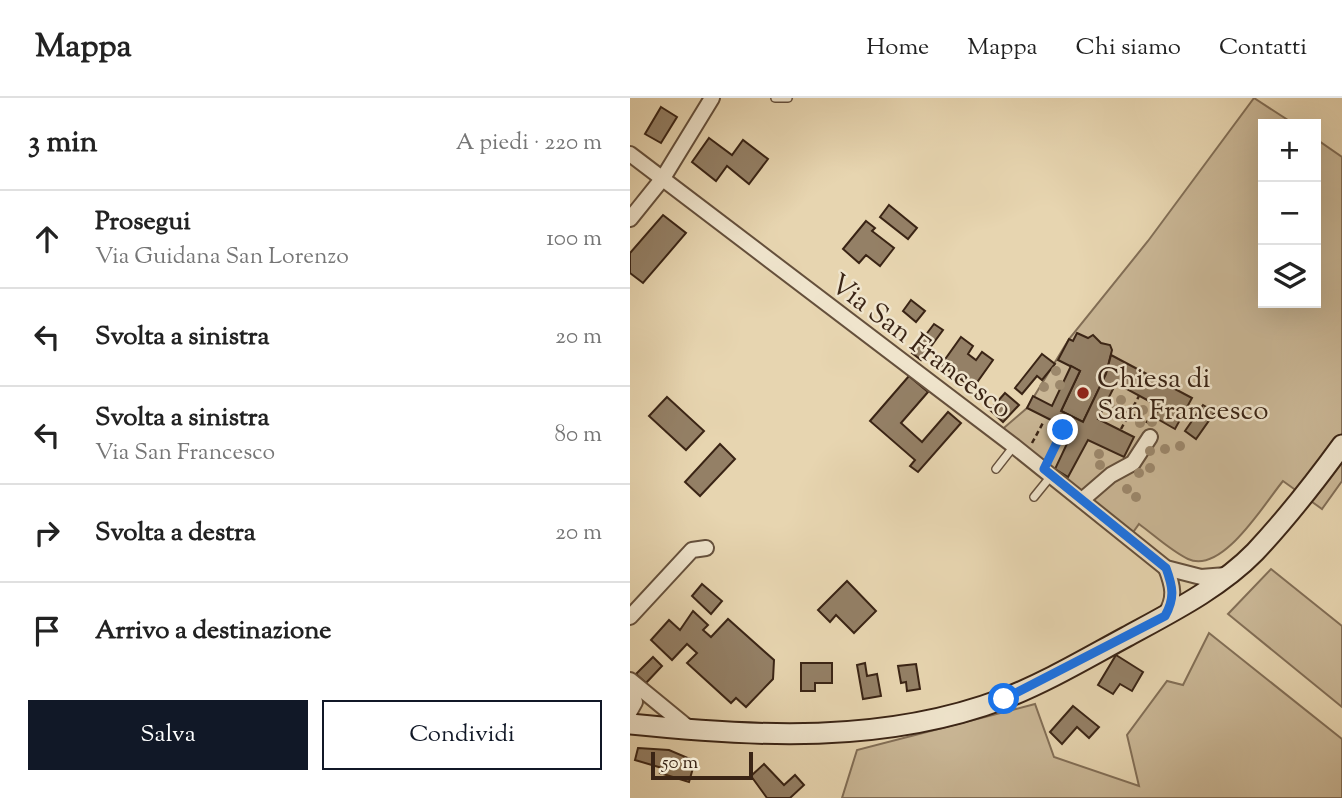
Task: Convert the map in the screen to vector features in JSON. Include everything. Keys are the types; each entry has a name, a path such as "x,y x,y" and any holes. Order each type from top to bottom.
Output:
{"street":[{"path":"630,219 663,177 712,98"},
{"name":"Via San Francesco","path":"630,153 1020,450 1166,568 1201,577 1226,575"},
{"path":"1082,500 1111,475 1133,463 1151,431"},
{"path":"630,724 692,731 815,735 933,720 1004,699 1165,616 1226,575 1253,554 1342,445"},
{"path":"630,617 692,550 706,548"},
{"path":"1165,616 1173,595 1166,568"},
{"path":"630,680 692,731"},
{"path":"630,687 635,702 630,711"}],"lane":[{"path":"775,98 788,98"},
{"path":"996,469 1020,450"},
{"path":"1034,497 1047,472"}],"path":[{"path":"1121,429 1139,396"},
{"path":"1108,402 1130,413 1151,431"},
{"path":"1020,450 1044,421"},
{"path":"1047,472 1063,430"}],"shaded area":[{"path":"1254,98 1286,119 1258,119 1258,308 1321,308 1321,142 1342,157 1342,481 1322,509 1283,481 1241,535 1215,557 1201,561 1182,556 1139,524 1129,538 998,433 1027,408 1069,339 1148,241"},
{"path":"1271,569 1342,626 1342,707 1228,614"},
{"path":"1209,633 1342,739 1342,798 842,798 857,750 1035,704 1054,757 1139,786 1127,735 1167,681 1183,685"}],"building":[{"path":"661,107 677,117 661,143 645,134"},
{"path":"709,138 732,155 743,140 768,159 749,184 727,166 716,181 692,162"},
{"path":"889,205 917,228 908,239 880,217"},
{"path":"663,215 686,233 643,283 630,273 630,253"},
{"path":"866,221 875,228 872,231 894,248 880,266 866,255 859,263 843,249"},
{"path":"911,300 925,311 916,322 903,311"},
{"path":"934,324 943,330 921,360 912,353"},
{"name":"Chiesa di San Francesco","path":"1077,333 1088,338 1093,335 1101,343 1110,345 1112,350 1106,374 1083,422 1061,411 1080,371 1058,360 1069,339 1073,341"},
{"path":"961,337 973,346 968,354 976,360 982,352 993,360 973,388 941,365"},
{"path":"1042,354 1055,364 1042,380 1037,376 1022,394 1015,388"},
{"path":"1111,355 1192,398 1175,429 1154,417 1160,407 1116,383 1098,419 1134,437 1124,457 1088,440 1068,477 1055,469 1073,431 1027,408 1033,396 1052,406 1071,366 1080,371 1061,411 1083,422 1106,374"},
{"path":"909,376 928,392 901,423 922,442 948,412 961,423 918,472 910,466 915,460 870,421"},
{"path":"1005,393 1019,405 1003,422 990,410"},
{"path":"667,397 704,431 686,450 649,416"},
{"path":"1203,405 1215,412 1196,439 1185,431"},
{"path":"720,444 735,459 700,496 685,482"},
{"path":"847,581 876,611 854,633 836,615 830,622 818,610"},
{"path":"702,584 722,601 711,614 692,596"},
{"path":"693,611 708,625 703,630 711,637 728,619 774,660 773,679 746,707 736,698 731,703 687,663 697,653 687,644 672,660 651,640 669,620 680,630"},
{"path":"1116,655 1143,672 1132,691 1120,684 1113,694 1098,685"},
{"path":"653,657 662,666 646,683 636,674"},
{"path":"801,663 832,663 832,683 815,683 815,691 801,691"},
{"path":"865,663 867,676 877,674 881,696 863,699 857,665"},
{"path":"916,664 920,689 907,691 906,682 901,683 898,666"},
{"path":"1073,706 1099,727 1089,738 1077,727 1062,744 1050,732"},
{"path":"638,748 669,750 695,761 689,782 660,773 662,768 635,760"},
{"path":"764,764 784,785 795,775 804,785 790,798 767,798 751,776"}],"place":[{"name":"Chiesa di San Francesco","path":"1083,393"}],"route":[{"path":"1004,699 1165,616 1172,603 1172,585 1166,568 1044,469 1063,430"}]}
